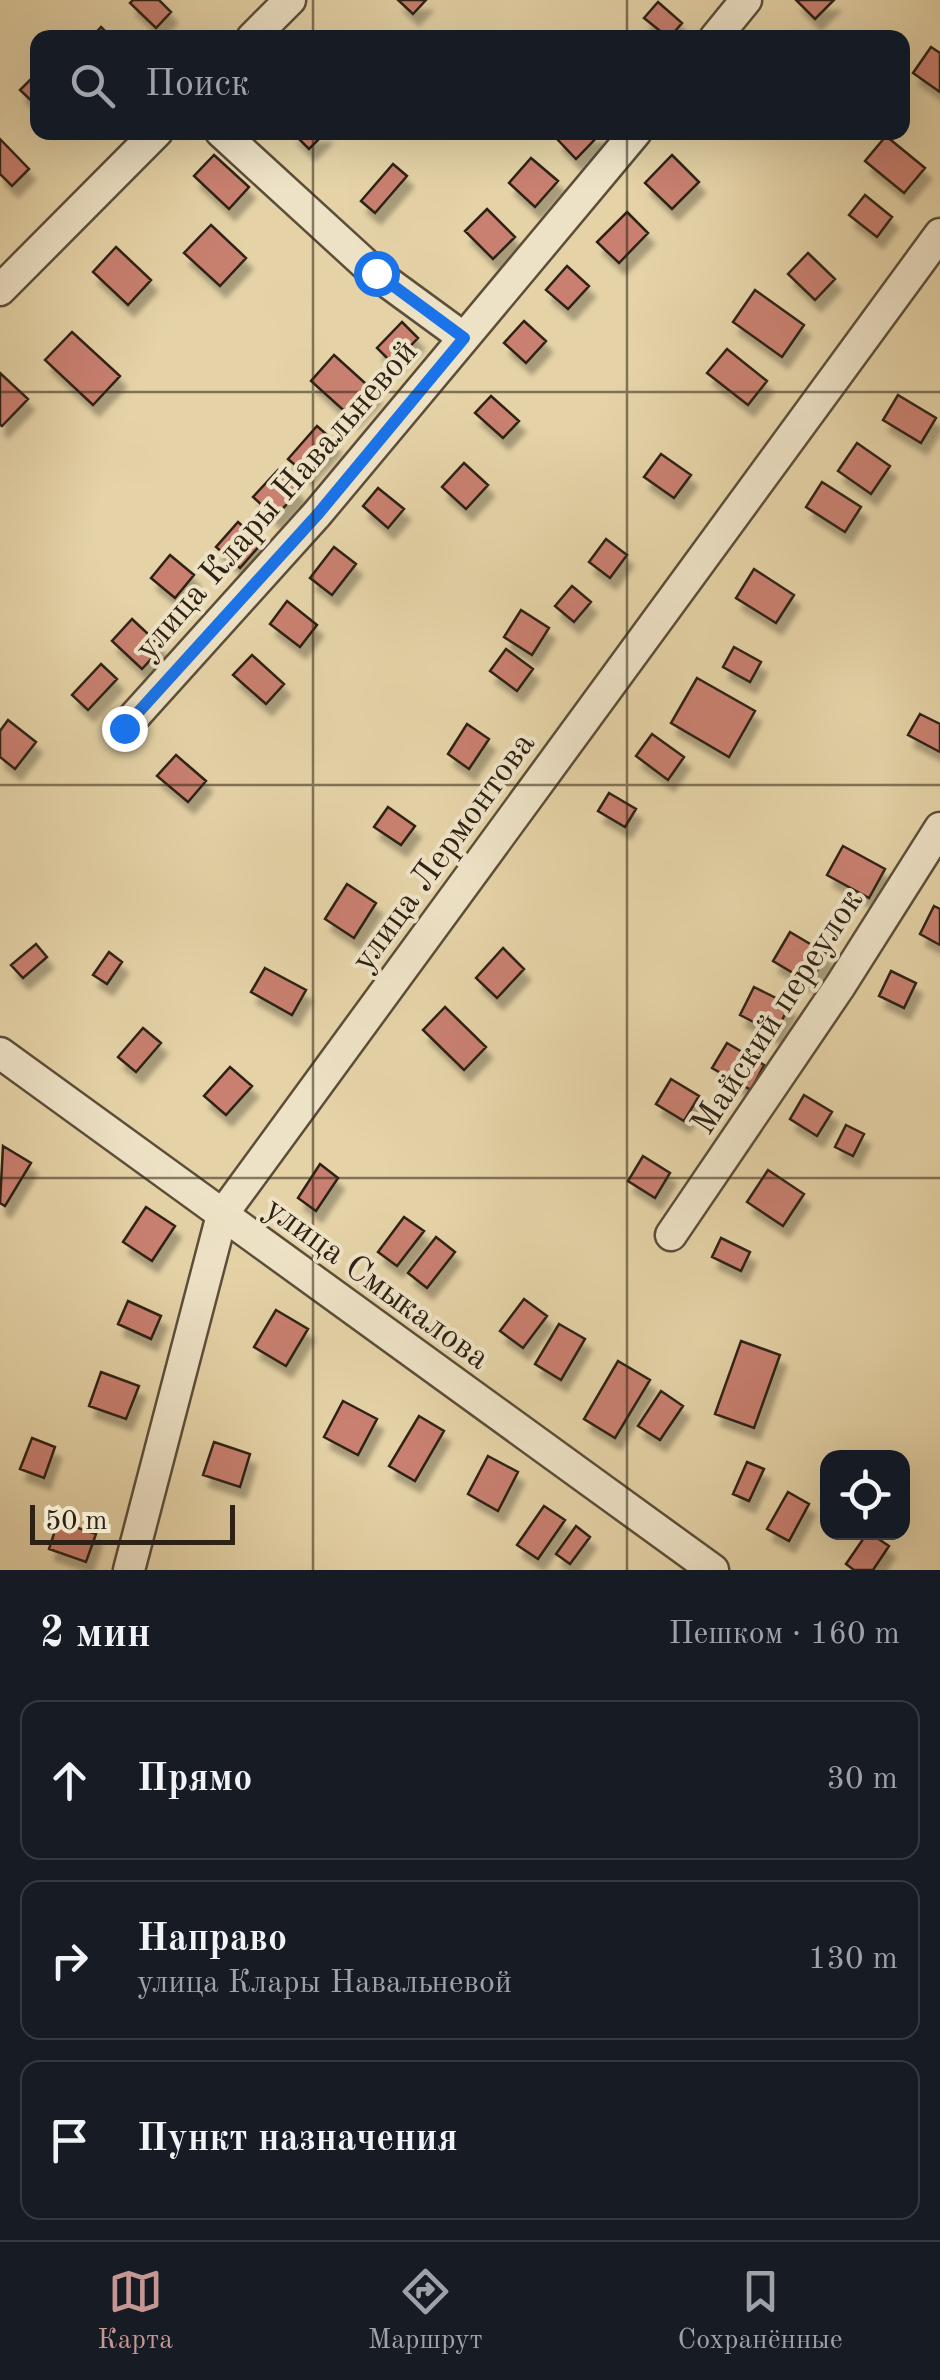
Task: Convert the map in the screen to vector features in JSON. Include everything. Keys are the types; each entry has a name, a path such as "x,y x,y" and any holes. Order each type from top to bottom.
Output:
{"street":[{"path":"260,30 290,0"},
{"path":"721,30 746,0"},
{"path":"0,290 149,140"},
{"path":"230,140 376,273 464,338"},
{"name":"улица Клары Навальневой","path":"124,728 318,514 629,140"},
{"name":"улица Лермонтова","path":"129,1570 222,1215 940,234"},
{"name":"Майский переулок","path":"671,1235 840,986 940,828"},
{"name":"улица Смыкалова","path":"0,1053 714,1570"}],"building":[{"path":"159,0 171,12 156,28 130,3"},
{"path":"398,0 426,0 413,14"},
{"path":"796,0 834,0 815,19"},
{"path":"658,2 682,23 676,30 659,30 644,18"},
{"path":"931,47 940,53 940,92 913,73"},
{"path":"30,80 30,99 20,90"},
{"path":"0,139 29,169 12,186 0,174"},
{"path":"300,140 318,140 309,149"},
{"path":"558,140 594,140 576,159"},
{"path":"883,140 891,140 925,168 904,193 865,161"},
{"path":"214,155 249,187 229,209 194,176"},
{"path":"672,155 699,182 672,209 645,183"},
{"path":"531,158 558,181 535,207 509,183"},
{"path":"393,164 407,176 375,213 361,201"},
{"path":"865,195 892,217 877,237 849,215"},
{"path":"487,209 515,237 493,259 465,231"},
{"path":"627,212 648,233 619,263 597,242"},
{"path":"211,225 246,258 220,286 184,253"},
{"path":"116,247 151,280 128,305 93,272"},
{"path":"808,253 835,279 815,300 788,274"},
{"path":"567,266 589,286 568,309 546,290"},
{"path":"755,290 804,325 782,357 733,322"},
{"path":"524,321 546,341 526,363 504,343"},
{"path":"402,322 418,338 393,364 377,348"},
{"path":"72,332 120,376 93,405 45,360"},
{"path":"727,349 767,381 748,405 707,373"},
{"path":"334,355 375,392 351,417 311,381"},
{"path":"0,373 28,399 2,426 0,425"},
{"path":"898,395 936,418 921,443 883,420"},
{"path":"491,396 519,421 503,438 475,413"},
{"path":"317,426 335,442 306,474 288,459"},
{"path":"857,443 890,466 871,494 838,471"},
{"path":"661,454 691,475 674,498 644,477"},
{"path":"464,463 488,485 466,509 442,487"},
{"path":"278,470 299,491 275,517 253,497"},
{"path":"822,482 861,507 845,532 806,507"},
{"path":"378,488 404,509 388,528 363,506"},
{"path":"238,522 262,543 240,568 216,547"},
{"path":"606,539 627,555 610,578 589,562"},
{"path":"334,547 356,564 332,595 310,578"},
{"path":"170,555 194,575 175,598 151,578"},
{"path":"754,569 794,595 776,623 736,598"},
{"path":"572,586 591,602 574,622 555,606"},
{"path":"287,601 317,625 300,647 270,624"},
{"path":"521,610 549,628 532,655 504,637"},
{"path":"132,619 162,647 142,669 112,641"},
{"path":"734,647 761,662 750,682 723,667"},
{"path":"506,649 533,669 517,691 490,671"},
{"path":"252,655 284,684 266,704 233,675"},
{"path":"101,664 117,679 88,710 72,695"},
{"path":"697,678 755,711 729,757 671,723"},
{"path":"920,714 940,724 940,752 908,735"},
{"path":"8,720 36,742 15,769 0,757 0,731"},
{"path":"467,724 489,739 469,769 448,754"},
{"path":"652,734 684,757 668,780 636,756"},
{"path":"176,755 206,781 188,802 157,776"},
{"path":"609,793 636,809 625,827 598,811"},
{"path":"388,807 415,826 401,845 374,827"},
{"path":"843,846 885,869 869,898 827,875"},
{"path":"347,884 376,903 354,938 325,919"},
{"path":"934,906 940,909 940,945 920,934"},
{"path":"790,932 827,954 810,983 773,961"},
{"path":"36,944 47,957 23,978 11,965"},
{"path":"503,948 524,969 497,998 476,978"},
{"path":"109,952 122,962 107,984 93,975"},
{"path":"265,968 306,990 292,1015 251,992"},
{"path":"891,971 916,983 904,1008 879,996"},
{"path":"754,987 790,1005 775,1033 740,1015"},
{"path":"445,1007 486,1047 464,1070 423,1030"},
{"path":"143,1028 161,1043 136,1072 118,1057"},
{"path":"727,1043 764,1065 751,1090 712,1068"},
{"path":"230,1067 252,1086 226,1115 204,1096"},
{"path":"671,1079 699,1096 684,1121 656,1104"},
{"path":"804,1095 832,1112 817,1136 790,1119"},
{"path":"846,1125 864,1134 853,1156 835,1147"},
{"path":"3,1146 31,1163 5,1206 0,1203"},
{"path":"643,1156 670,1173 655,1198 628,1181"},
{"path":"320,1164 338,1178 316,1211 298,1198"},
{"path":"768,1170 804,1194 783,1226 747,1202"},
{"path":"146,1207 175,1226 152,1261 123,1242"},
{"path":"404,1217 424,1231 397,1266 378,1252"},
{"path":"436,1237 455,1252 427,1288 408,1273"},
{"path":"721,1238 750,1252 741,1271 712,1257"},
{"path":"524,1299 547,1316 523,1348 500,1331"},
{"path":"128,1301 161,1316 151,1339 118,1324"},
{"path":"276,1310 308,1329 286,1366 254,1347"},
{"path":"559,1324 585,1339 561,1380 535,1364"},
{"path":"741,1341 780,1355 754,1428 715,1414"},
{"path":"618,1361 650,1380 615,1438 584,1419"},
{"path":"101,1372 139,1386 126,1419 89,1406"},
{"path":"661,1391 683,1406 660,1440 638,1426"},
{"path":"343,1401 377,1419 358,1455 324,1437"},
{"path":"419,1416 444,1431 415,1481 389,1466"},
{"path":"32,1438 55,1447 44,1478 20,1469"},
{"path":"214,1442 250,1454 240,1487 203,1475"},
{"path":"488,1456 518,1472 498,1511 468,1494"},
{"path":"747,1462 764,1469 749,1501 733,1494"},
{"path":"788,1492 809,1504 789,1541 767,1529"},
{"path":"544,1506 565,1520 538,1559 517,1545"},
{"path":"58,1521 96,1534 86,1562 49,1549"},
{"path":"576,1526 590,1537 570,1564 556,1554"},
{"path":"862,1540 880,1540 889,1546 873,1570 854,1570 846,1564"}],"route":[{"path":"124,728 318,514 464,338 376,273"}]}
